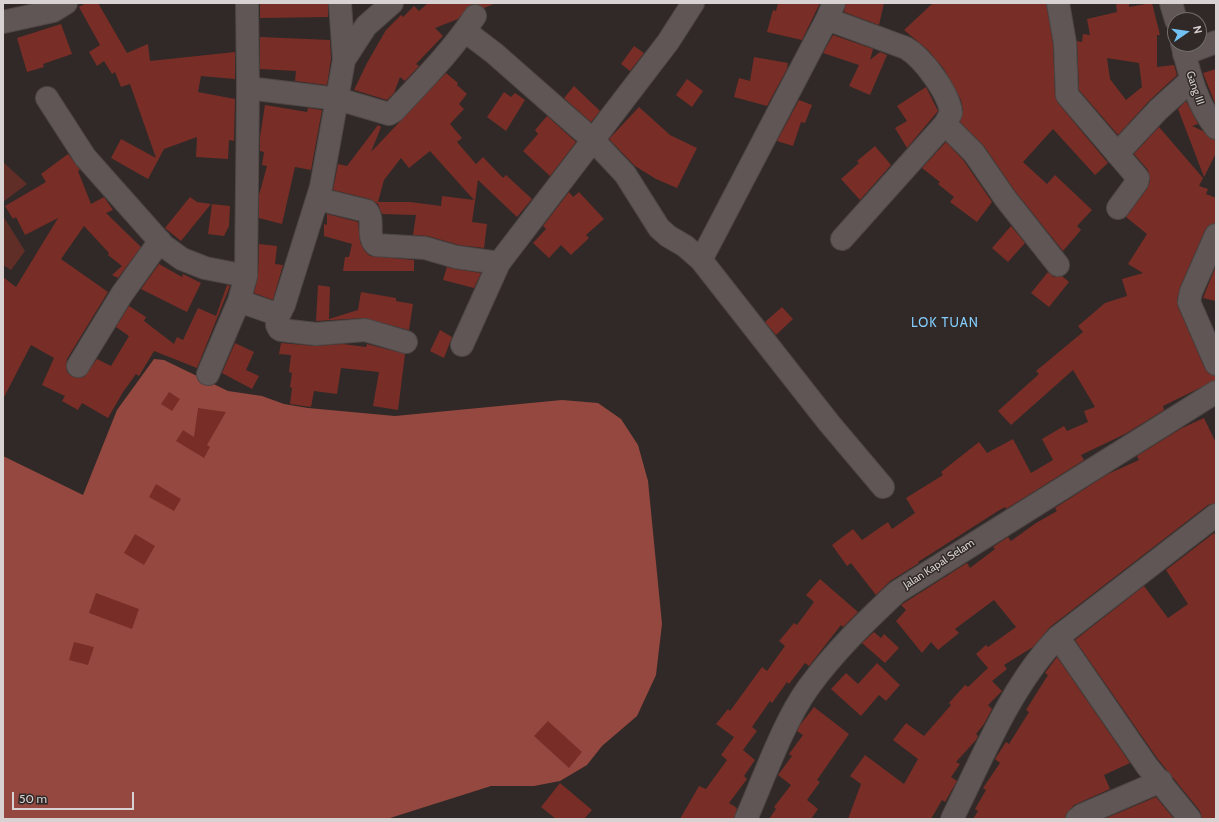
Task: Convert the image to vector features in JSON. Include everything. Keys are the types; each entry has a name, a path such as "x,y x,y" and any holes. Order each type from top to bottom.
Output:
{"street":[{"path":"3,22 53,11 66,3"},
{"path":"208,374 239,301 246,276 248,88 247,3"},
{"path":"340,3 344,60 338,99 318,199 277,325 281,330 316,334 365,330 406,342"},
{"path":"344,60 366,26 392,3"},
{"path":"462,345 499,263 668,42 693,3"},
{"path":"1058,3 1065,43 1067,95 1138,178 1137,182 1118,208"},
{"path":"701,260 830,11 916,54 934,78 951,107 950,118 842,239"},
{"path":"248,88 338,99 388,114 394,111 427,76 470,24 494,53 593,140 626,174 659,228 668,236 685,246 701,260 829,422 883,487"},
{"name":"Gang III","path":"1184,52 1195,94 1205,115 1216,128"},
{"path":"1116,154 1158,110 1191,80"},
{"path":"47,98 85,157 164,246 188,261 205,268 246,276"},
{"path":"944,124 974,153 1006,198 1058,264"},
{"path":"318,199 368,211 370,216 372,239 376,244 425,248 456,257 499,263"},
{"path":"1216,235 1191,292 1189,302 1216,364"},
{"path":"78,366 122,294 160,241"},
{"path":"239,301 279,315"},
{"name":"Jalan Kapal Selam","path":"746,819 790,720 808,688 853,634 897,592 1216,392"},
{"path":"952,819 1026,674 1043,653 1058,637 1216,515"},
{"path":"1058,637 1147,766 1161,781 1190,819"},
{"path":"1076,819 1082,815 1161,781"}],"shaded area":[{"path":"3,162 27,184 3,202"},
{"path":"3,216 25,251 11,270 3,265"},
{"path":"154,359 164,360 228,391 262,396 284,404 308,408 395,416 562,400 598,403 621,419 638,445 648,481 662,624 656,675 637,716 602,746 587,765 560,781 534,786 491,786 387,819 3,819 3,456 83,495 117,410"}],"building":[{"path":"86,3 98,3 127,53 148,44 150,61 235,52 235,79 201,76 198,92 235,99 234,141 229,140 228,159 196,157 197,137 164,149 148,179 111,158 121,139 156,158 130,84 121,87 115,72 112,74 104,61 97,66 89,52 100,45 79,7"},
{"path":"328,3 328,17 260,18 260,4"},
{"path":"428,3 496,3 484,8 476,4 470,5 458,19 435,28 443,36 416,64 419,66 405,81 400,77 394,93 387,100 354,90 367,63 386,30 401,15 403,17 414,6 419,11"},
{"path":"778,3 820,3 802,40 767,32 773,10 776,11"},
{"path":"846,3 884,3 879,25 844,12"},
{"path":"933,3 1046,3 1053,44 1055,96 1058,103 1108,163 1095,175 1053,129 1023,162 1047,184 1055,175 1092,210 1077,226 1081,230 1063,251 1015,191 984,146 960,122 963,111 961,100 944,69 928,50 904,30"},
{"path":"1116,3 1129,3 1129,7 1152,3 1160,35 1157,35 1157,67 1174,65 1177,75 1149,101 1118,135 1079,90 1077,41 1082,42 1083,34 1090,35 1087,19 1117,12","holes":["1107,58 1139,63 1142,87 1126,100 1110,79"]},
{"path":"61,24 72,54 43,64 44,67 27,72 17,38"},
{"path":"833,35 873,49 870,60 880,52 887,55 870,95 849,86 859,65 823,53"},
{"path":"260,37 330,40 331,59 327,85 295,81 296,71 260,69"},
{"path":"634,46 644,53 630,71 621,64"},
{"path":"754,57 788,63 787,69 767,106 734,97 739,78 750,81"},
{"path":"1216,69 1216,106 1203,73"},
{"path":"446,73 458,83 457,85 467,94 459,104 464,109 450,124 462,138 457,142 476,164 483,157 503,178 506,175 532,199 517,217 478,180 472,222 487,224 484,248 459,245 428,236 413,235 416,215 382,214 378,204 370,199 333,190 338,164 347,166 378,125 381,127 371,152","holes":["430,151 474,200 442,196 441,206 410,202 378,202 384,180 401,158 409,168"]},
{"path":"687,79 703,91 692,107 676,95"},
{"path":"574,86 600,111 591,122 564,98"},
{"path":"926,87 938,111 907,148 895,128 907,121 897,106"},
{"path":"504,92 511,97 515,93 525,100 506,131 487,117"},
{"path":"799,100 812,105 805,123 801,122 793,146 777,141"},
{"path":"1186,101 1198,124 1192,126 1203,131 1211,139 1216,140 1216,153 1204,177 1178,109"},
{"path":"265,105 307,112 308,108 322,110 311,170 295,167 282,224 259,218 259,195 267,166 262,165 264,152 260,151 260,137"},
{"path":"639,107 670,135 697,148 677,188 656,179 635,166 609,139"},
{"path":"547,116 576,142 550,176 523,151 538,134 535,130"},
{"path":"1159,127 1203,178 1199,186 1208,189 1206,194 1216,198 1216,223 1209,225 1205,230 1180,287 1177,300 1178,307 1205,369 1209,374 1216,376 1216,380 1163,406 1164,410 1125,434 1081,455 1084,460 1006,509 1005,507 998,511 918,562 919,563 890,581 876,595 851,563 847,566 832,545 853,529 862,540 888,522 892,529 915,513 906,498 943,475 941,472 979,442 987,453 1013,439 1031,473 1053,460 1042,439 1064,426 1067,431 1088,422 1084,411 1095,407 1073,370 1011,425 998,411 1039,374 1036,371 1083,332 1078,326 1105,303 1127,296 1122,279 1143,273 1128,264 1147,234 1126,217 1147,189 1150,181 1148,170 1134,154"},
{"path":"946,142 964,161 992,202 977,222 950,202 954,197 938,184 940,182 922,168"},
{"path":"875,146 891,165 860,200 841,179 859,163 857,161"},
{"path":"68,154 80,170 78,171 91,204 104,197 113,210 106,213 141,247 118,278 112,275 122,266 108,255 109,253 84,226 61,259 108,292 67,359 67,372 71,376 77,378 84,377 97,359 111,366 129,336 116,327 129,306 146,317 144,321 174,344 177,337 183,340 198,308 216,316 227,285 230,286 197,368 154,351 139,376 136,374 123,392 108,418 82,403 78,410 62,401 65,396 42,385 54,358 31,345 3,399 3,277 16,287 58,218 25,235 16,217 13,219 5,206 46,182 41,174"},
{"path":"569,192 573,197 579,192 604,219 586,235 589,238 571,255 561,245 549,258 533,243 546,229 543,226"},
{"path":"190,197 197,202 211,204 181,241 165,228"},
{"path":"212,204 230,206 229,226 224,236 208,234"},
{"path":"327,214 358,222 360,242 364,250 370,256 414,260 414,271 343,271 345,257 349,257 352,244 324,236 324,224 327,225"},
{"path":"1011,226 1025,243 1008,262 992,248"},
{"path":"259,244 277,246 275,264 283,265 273,300 254,293 258,276"},
{"path":"159,264 182,277 183,274 201,283 187,312 141,289"},
{"path":"447,267 481,273 474,288 443,280"},
{"path":"1216,268 1216,301 1203,298"},
{"path":"1048,272 1054,277 1062,276 1069,282 1049,307 1031,293"},
{"path":"318,285 330,287 329,319 358,310 361,292 396,298 396,301 413,304 409,330 364,318 316,321"},
{"path":"782,307 793,319 776,335 765,322"},
{"path":"440,330 452,337 444,358 430,351"},
{"path":"235,343 254,352 246,370 259,376 252,389 222,373"},
{"path":"281,343 315,346 343,344 366,347 367,344 405,354 398,410 373,406 379,372 341,368 337,394 314,391 311,407 290,404 292,388 290,387 292,373 289,372 291,355 279,354"},
{"path":"169,392 180,399 172,411 161,404"},
{"path":"198,408 226,412 207,445 210,447 204,458 176,441 183,430 194,437"},
{"path":"1204,418 1216,443 1216,503 1208,505 1050,627 1033,647 1004,665 1007,669 992,681 1002,691 988,705 992,709 984,724 976,734 978,736 976,740 956,762 960,764 951,777 957,781 945,802 942,800 931,819 848,819 861,784 850,776 865,755 904,784 918,759 893,740 906,723 924,736 951,705 949,703 965,685 968,687 988,668 976,654 986,645 988,647 1016,627 994,600 955,629 959,633 938,650 931,642 922,653 896,621 906,610 901,605 967,563 970,568 995,549 993,547 1008,537 1011,541 1036,523 1057,511 1055,508 1108,474 1139,460 1137,456 1182,428"},
{"path":"156,484 181,499 174,511 149,497"},
{"path":"1214,533 1216,536 1216,819 1202,819 1200,811 1157,758 1075,640 1144,586 1168,618 1188,604 1166,570"},
{"path":"135,534 155,546 144,565 124,553"},
{"path":"820,579 858,612 843,627 841,625 809,666 805,663 789,684 787,682 772,703 770,701 752,727 757,731 743,750 755,760 744,776 747,779 729,803 737,808 734,819 680,819 699,786 706,789 727,760 721,755 734,737 716,724 728,709 730,711 762,667 767,671 785,646 779,641 794,623 797,625 814,602 806,595"},
{"path":"96,593 139,609 132,629 89,613"},
{"path":"874,632 881,638 884,634 899,648 885,663 862,643"},
{"path":"74,642 94,647 88,665 69,660"},
{"path":"1057,657 1130,763 1104,775 1110,789 1074,805 1066,814 1065,819 973,819 978,811 975,809 986,790 983,788 1000,763 995,759 1006,742 1009,744 1029,712 1026,710 1048,675 1045,673"},
{"path":"877,663 900,685 886,701 879,695 861,716 831,689 846,673 858,684"},
{"path":"814,707 849,734 817,780 820,782 807,800 818,809 811,819 769,819 776,809 774,807 791,785 778,775 792,756 789,754 803,735 797,731 800,725"},
{"path":"548,721 582,752 569,768 534,736"},
{"path":"560,783 592,810 584,819 556,819 541,807"},
{"path":"1156,797 1174,819 1104,819"}],"district":[{"name":"LOK TUAN","path":"945,323"}]}
